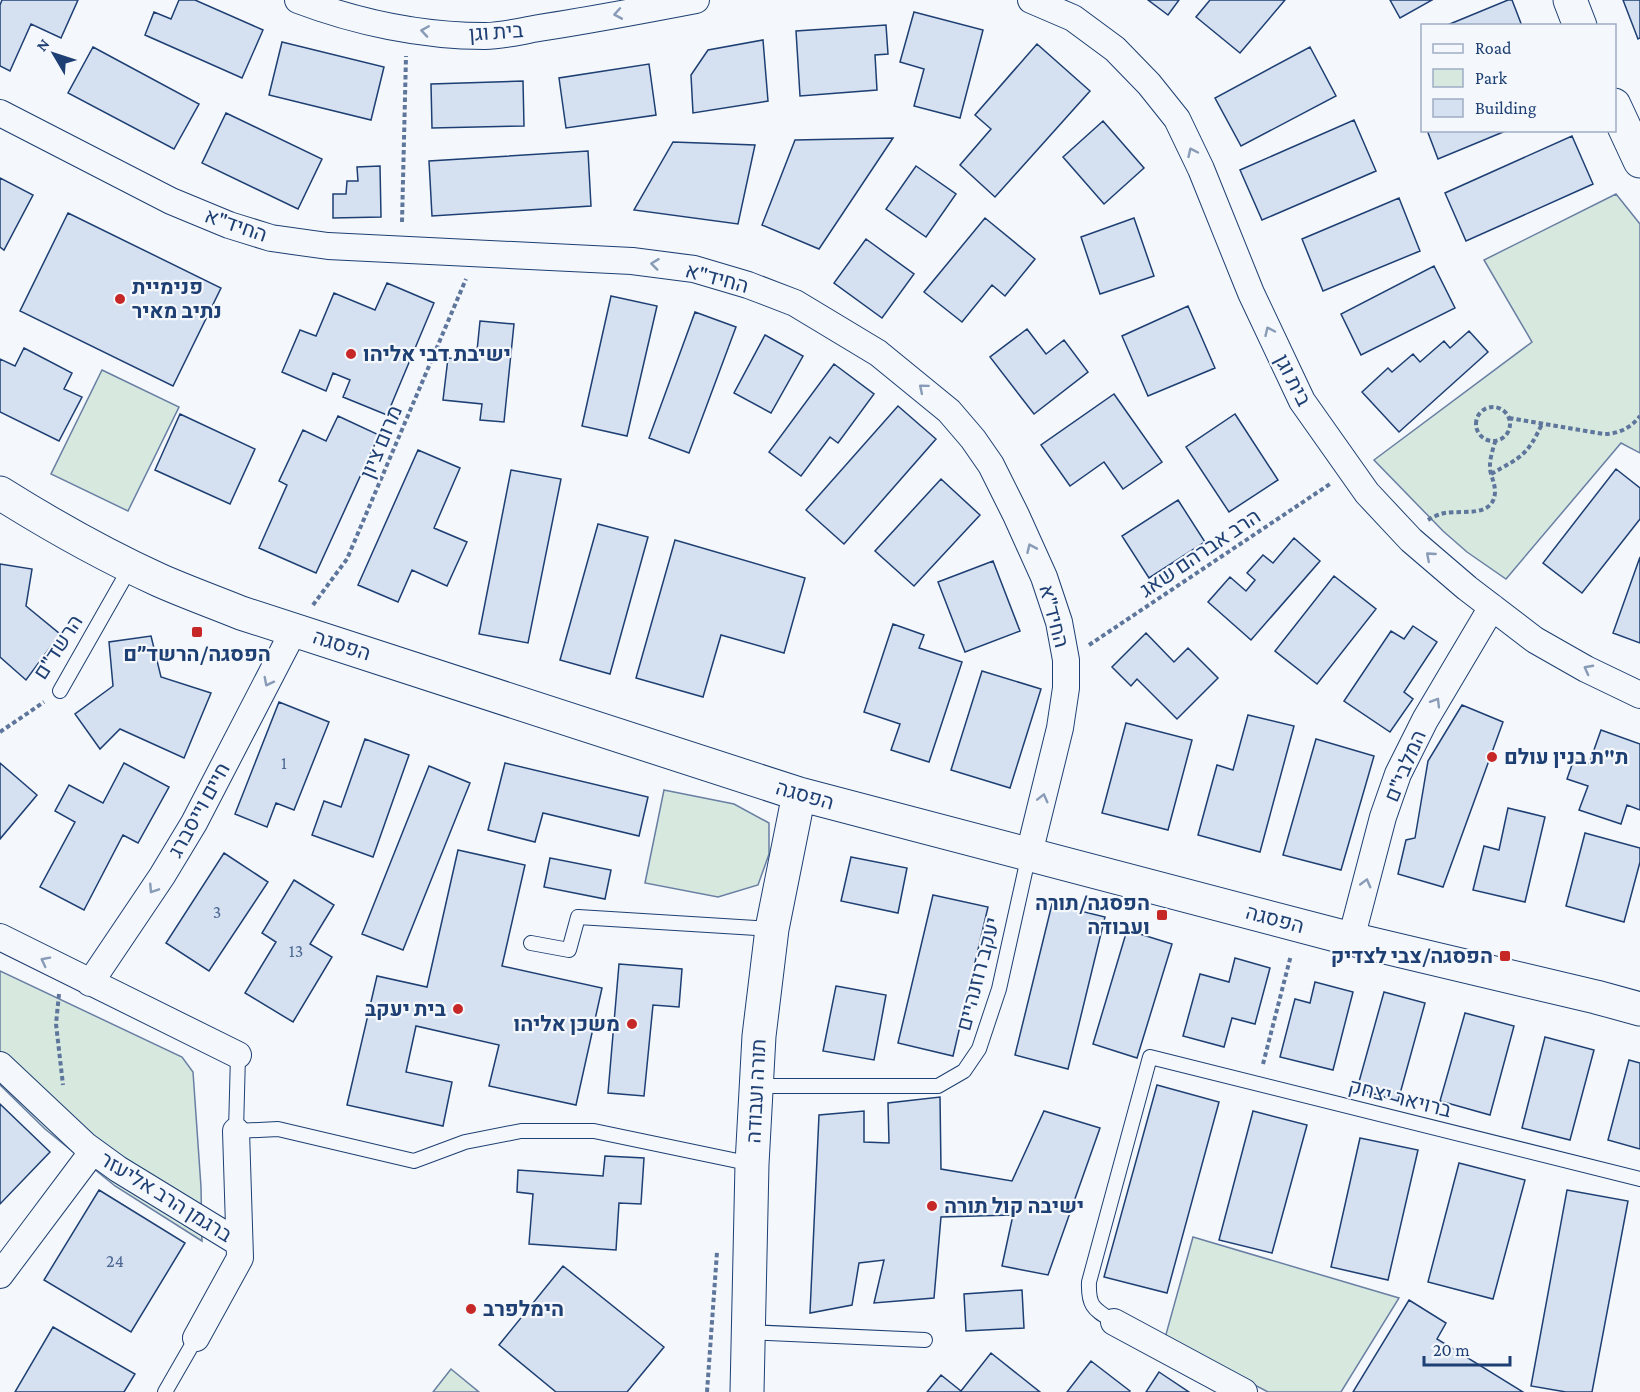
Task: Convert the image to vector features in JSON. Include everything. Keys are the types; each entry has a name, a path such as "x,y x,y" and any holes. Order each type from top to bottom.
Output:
{"street":[{"name":"בית וגן","path":"298,0 332,13 406,28 486,36 557,26 696,0"},
{"name":"בית וגן","path":"1030,0 1073,18 1115,49 1149,84 1177,119 1201,169 1251,293 1302,401 1367,493 1411,540 1492,608 1535,640 1586,669 1640,695"},
{"path":"1570,0 1579,24"},
{"path":"1616,109 1640,161"},
{"name":"החיד\"א","path":"0,113 171,201 229,225 271,238 328,246 632,261 694,269 748,285 795,303 878,352 949,411 991,465 1044,577 1059,622 1066,660 1066,688 1060,728 1029,854"},
{"name":"הפסגה","path":"0,493 44,520 131,566 241,613 798,794 1351,939 1640,1009"},
{"name":"המלבי\"ם","path":"1351,939 1383,818 1398,774 1425,720 1492,608"},
{"name":"חיים וייסברג","path":"90,983 162,876 194,823 294,630"},
{"name":"תורה ועבודה","path":"747,1392 752,1164 762,1007 772,929 798,794"},
{"path":"0,938 238,1055"},
{"name":"ברגמן הרב אליעזר","path":"0,1065 43,1107 117,1169 239,1243"},
{"name":"ברגמן הרב אליעזר","path":"196,1338 240,1258 236,1131"},
{"name":"ברגמן הרב אליעזר","path":"0,1275 93,1151"},
{"path":"1114,1322 1244,1392"}],"lane":[{"name":"הרשד\"ם","path":"60,691 131,566"},
{"name":"יעקב רוזנהיים","path":"757,1086 938,1086 964,1071 979,1049 999,989 1029,854"},
{"path":"531,943 569,950 578,917 772,929"},
{"path":"238,1055 236,1131 278,1129 414,1161 465,1142 521,1131 594,1131 752,1164"},
{"name":"ברויאר יצחק","path":"1114,1322 1097,1311 1088,1299 1089,1282 1150,1057 1640,1179"},
{"path":"748,1332 925,1340"},
{"name":"ברגמן הרב אליעזר","path":"165,1392 196,1338"}],"path":[{"path":"402,250 406,28"},
{"name":"מרום ציון","path":"294,630 347,559 477,254"},
{"path":"1496,407 1509,418 1511,424 1507,435 1494,442 1483,439 1476,425 1479,414 1496,407"},
{"path":"1509,418 1593,433 1616,434 1635,423 1640,416"},
{"path":"1491,474 1526,453 1532,446 1542,424"},
{"path":"1411,540 1422,522 1442,513 1474,512 1488,507 1494,499 1494,480 1490,461 1494,442"},
{"name":"הרב אברהם שאג","path":"1066,660 1351,471"},
{"name":"הרשד\"ם","path":"0,732 60,691"},
{"path":"1257,1085 1298,925"},
{"path":"61,969 56,1024 64,1094"}],"green space":[{"path":"1616,194 1640,224 1640,453 1621,443 1506,579 1467,552 1443,531 1374,460 1532,342 1484,260"},
{"path":"102,370 179,407 128,511 51,474"},
{"path":"664,790 734,804 769,823 769,854 758,885 718,897 645,883"},
{"path":"0,971 182,1057 193,1072 201,1187 202,1241 115,1186 45,1129 0,1085"},
{"path":"1193,1237 1399,1298 1341,1392 1268,1392 1165,1338"},
{"path":"451,1369 479,1392 433,1392"}],"building":[{"path":"2,0 78,0 61,38 31,24 10,71 0,66 0,5"},
{"path":"179,0 195,0 263,30 242,78 145,35 154,12 171,19"},
{"path":"1148,0 1179,0 1168,15"},
{"path":"1210,0 1285,0 1240,53 1196,17"},
{"path":"1390,0 1432,0 1400,18"},
{"path":"1512,0 1521,24 1450,24"},
{"path":"1623,0 1640,0 1640,38 1638,39"},
{"path":"914,12 983,30 960,118 914,106 924,69 900,62"},
{"path":"886,25 888,54 875,55 877,90 800,96 796,31"},
{"path":"763,40 768,101 693,113 691,75 708,50"},
{"path":"282,42 384,67 371,120 269,95"},
{"path":"1037,44 1090,91 995,197 960,165 991,129 975,115"},
{"path":"93,47 199,104 174,149 68,93"},
{"path":"1310,47 1336,96 1241,146 1215,98"},
{"path":"649,64 656,115 566,128 559,78"},
{"path":"523,81 524,126 432,128 431,84"},
{"path":"226,113 322,159 298,209 202,163"},
{"path":"1354,120 1376,171 1262,220 1240,170"},
{"path":"1103,121 1144,168 1104,204 1063,157"},
{"path":"1428,132 1503,132 1438,159"},
{"path":"1572,136 1593,184 1466,241 1445,193"},
{"path":"893,138 819,249 762,225 795,140"},
{"path":"673,142 755,145 738,224 634,210"},
{"path":"588,151 591,206 432,216 429,161"},
{"path":"380,166 381,217 333,218 333,194 346,194 347,181 358,181 357,167"},
{"path":"916,166 956,194 926,237 886,209"},
{"path":"0,178 33,195 4,250 0,247"},
{"path":"1399,198 1420,251 1323,291 1302,239"},
{"name":"פנימיית נתיב מאיר","path":"68,213 221,288 173,386 20,311"},
{"path":"985,218 1035,259 1005,296 992,285 962,322 924,292"},
{"path":"1134,218 1154,276 1100,294 1081,237"},
{"path":"866,239 914,274 882,318 834,283"},
{"path":"1434,266 1455,308 1361,355 1341,314"},
{"name":"ישיבת דבי אליהו","path":"387,283 434,303 387,415 343,397 350,380 333,373 326,391 282,372 300,330 316,336 334,293 375,310"},
{"path":"611,296 657,306 627,436 582,426"},
{"path":"1188,306 1215,368 1148,396 1122,336"},
{"path":"695,312 736,327 689,453 649,438"},
{"path":"480,321 514,324 504,422 480,420 482,404 443,400 448,358 476,361"},
{"path":"1027,329 1046,354 1064,340 1088,372 1034,414 990,357"},
{"path":"1469,331 1488,352 1399,432 1362,392 1388,368 1392,372 1413,354 1420,362 1444,341 1450,348"},
{"path":"765,335 803,356 771,413 734,393"},
{"path":"24,348 72,373 64,389 82,397 59,441 0,412 0,359 15,366"},
{"path":"834,364 874,394 838,443 830,437 801,476 769,452"},
{"path":"1114,394 1162,462 1123,489 1104,462 1070,486 1041,445"},
{"path":"898,406 936,439 844,544 806,510"},
{"path":"180,414 255,449 230,504 155,470"},
{"path":"1235,414 1278,480 1229,512 1186,447"},
{"path":"338,416 379,435 316,573 259,548 287,485 279,481 303,430 326,441"},
{"path":"418,450 460,468 434,528 467,542 447,586 412,570 398,602 358,585"},
{"path":"1616,469 1640,488 1640,519 1582,593 1543,563"},
{"path":"511,470 561,479 528,643 479,634"},
{"path":"941,479 980,515 914,586 875,551"},
{"path":"1178,500 1205,542 1149,578 1122,536"},
{"path":"598,524 648,537 610,674 560,660"},
{"path":"1294,538 1320,561 1251,640 1208,602 1230,577 1246,591 1255,580 1247,573 1263,555 1273,563"},
{"path":"675,540 805,578 784,653 721,635 703,697 636,678"},
{"path":"1640,557 1640,643 1613,633"},
{"path":"993,561 1020,631 965,652 938,582"},
{"path":"0,564 32,569 26,606 60,634 26,680 0,657"},
{"path":"1334,576 1376,609 1317,684 1275,651"},
{"path":"893,624 924,635 919,648 962,662 929,762 891,750 900,724 864,712"},
{"path":"1413,626 1437,642 1404,692 1413,699 1390,732 1344,701 1391,631 1404,639"},
{"path":"1146,633 1174,662 1188,648 1218,678 1177,719 1137,679 1131,686 1112,667"},
{"path":"151,636 161,677 211,693 184,758 120,729 100,749 75,714 113,686 109,642"},
{"path":"982,671 1041,689 1010,788 951,770"},
{"path":"279,702 329,722 294,810 276,803 267,827 235,814"},
{"path":"1462,705 1503,722 1443,887 1398,874 1406,840 1415,838 1428,761"},
{"path":"1248,715 1294,726 1260,852 1198,835 1217,765 1233,770"},
{"path":"1126,723 1192,740 1168,830 1102,813"},
{"path":"1601,730 1640,744 1640,810 1627,805 1621,824 1579,810 1588,786 1567,779 1574,759 1589,764"},
{"path":"365,739 409,755 373,857 312,835 324,801 341,807"},
{"path":"1316,739 1374,756 1341,870 1283,855"},
{"path":"0,763 37,795 0,839"},
{"path":"124,763 169,787 138,843 123,835 84,910 40,887 75,822 55,811 69,785 103,803"},
{"path":"505,763 648,797 639,836 543,813 535,842 488,830"},
{"path":"429,766 470,783 403,950 362,934"},
{"path":"1508,808 1545,817 1525,902 1473,890 1484,846 1499,850"},
{"path":"1585,833 1640,848 1640,862 1624,922 1566,906"},
{"path":"458,850 525,865 502,966 602,988 576,1105 489,1086 499,1045 416,1026 406,1072 452,1082 443,1126 347,1105 377,976 427,987"},
{"path":"224,853 268,882 209,971 166,943"},
{"path":"851,857 907,868 898,913 841,901"},
{"path":"550,858 611,870 605,899 544,887"},
{"path":"294,880 334,905 310,944 332,957 293,1022 245,993 276,942 262,933"},
{"path":"933,895 988,907 953,1056 898,1043"},
{"path":"1052,904 1105,917 1068,1069 1015,1055"},
{"path":"1127,930 1172,944 1137,1058 1093,1044"},
{"path":"1235,958 1270,968 1255,1024 1232,1018 1224,1047 1183,1036 1200,974 1229,982"},
{"name":"משכן אליהו","path":"619,964 682,969 679,1007 653,1005 644,1096 608,1093"},
{"path":"1315,982 1353,992 1333,1070 1280,1057 1295,999 1310,1003"},
{"path":"836,986 886,995 874,1060 823,1051"},
{"path":"1384,992 1425,1003 1398,1101 1357,1089"},
{"path":"1465,1013 1514,1026 1490,1115 1440,1101"},
{"path":"1545,1037 1594,1050 1570,1140 1522,1128"},
{"path":"1629,1060 1640,1063 1640,1149 1608,1140"},
{"path":"1157,1085 1219,1102 1167,1293 1104,1277"},
{"path":"940,1097 941,1169 1012,1181 1044,1111 1100,1128 1048,1275 1002,1266 1013,1215 941,1217 934,1298 874,1303 884,1260 859,1263 852,1305 810,1313 819,1115 864,1111 864,1142 889,1143 888,1103"},
{"path":"0,1104 50,1152 0,1204"},
{"path":"1253,1111 1307,1125 1272,1253 1219,1240"},
{"path":"1360,1138 1418,1150 1388,1280 1331,1267"},
{"path":"605,1156 644,1158 641,1204 619,1203 616,1250 529,1244 533,1194 517,1192 518,1170 603,1176"},
{"path":"1459,1163 1525,1180 1493,1299 1428,1282"},
{"path":"99,1190 185,1243 131,1332 44,1280"},
{"path":"1567,1190 1628,1201 1592,1392 1566,1392 1531,1386"},
{"path":"563,1266 664,1347 627,1392 556,1392 499,1345"},
{"path":"1022,1290 1024,1328 966,1331 964,1294"},
{"path":"1409,1300 1446,1323 1437,1339 1523,1392 1353,1392"},
{"path":"53,1327 135,1374 124,1392 15,1392"},
{"path":"991,1353 1040,1392 927,1392 941,1375 961,1391"},
{"path":"1091,1361 1130,1391 1067,1392"},
{"path":"1159,1372 1189,1392 1146,1392"}],"place":[{"name":"פנימיית נתיב מאיר","path":"120,299"},
{"name":"ישיבת דבי אליהו","path":"351,354"},
{"name":"הפסגה/הרשד״ם","path":"197,632"},
{"name":"ת\"ת בנין עולם","path":"1492,757"},
{"name":"הפסגה/תורה ועבודה","path":"1162,915"},
{"name":"הפסגה/צבי לצדיק","path":"1505,956"},
{"name":"בית יעקב","path":"458,1009"},
{"name":"משכן אליהו","path":"632,1024"},
{"name":"ישיבה קול תורה","path":"932,1206"},
{"name":"הימלפרב","path":"471,1309"}]}
